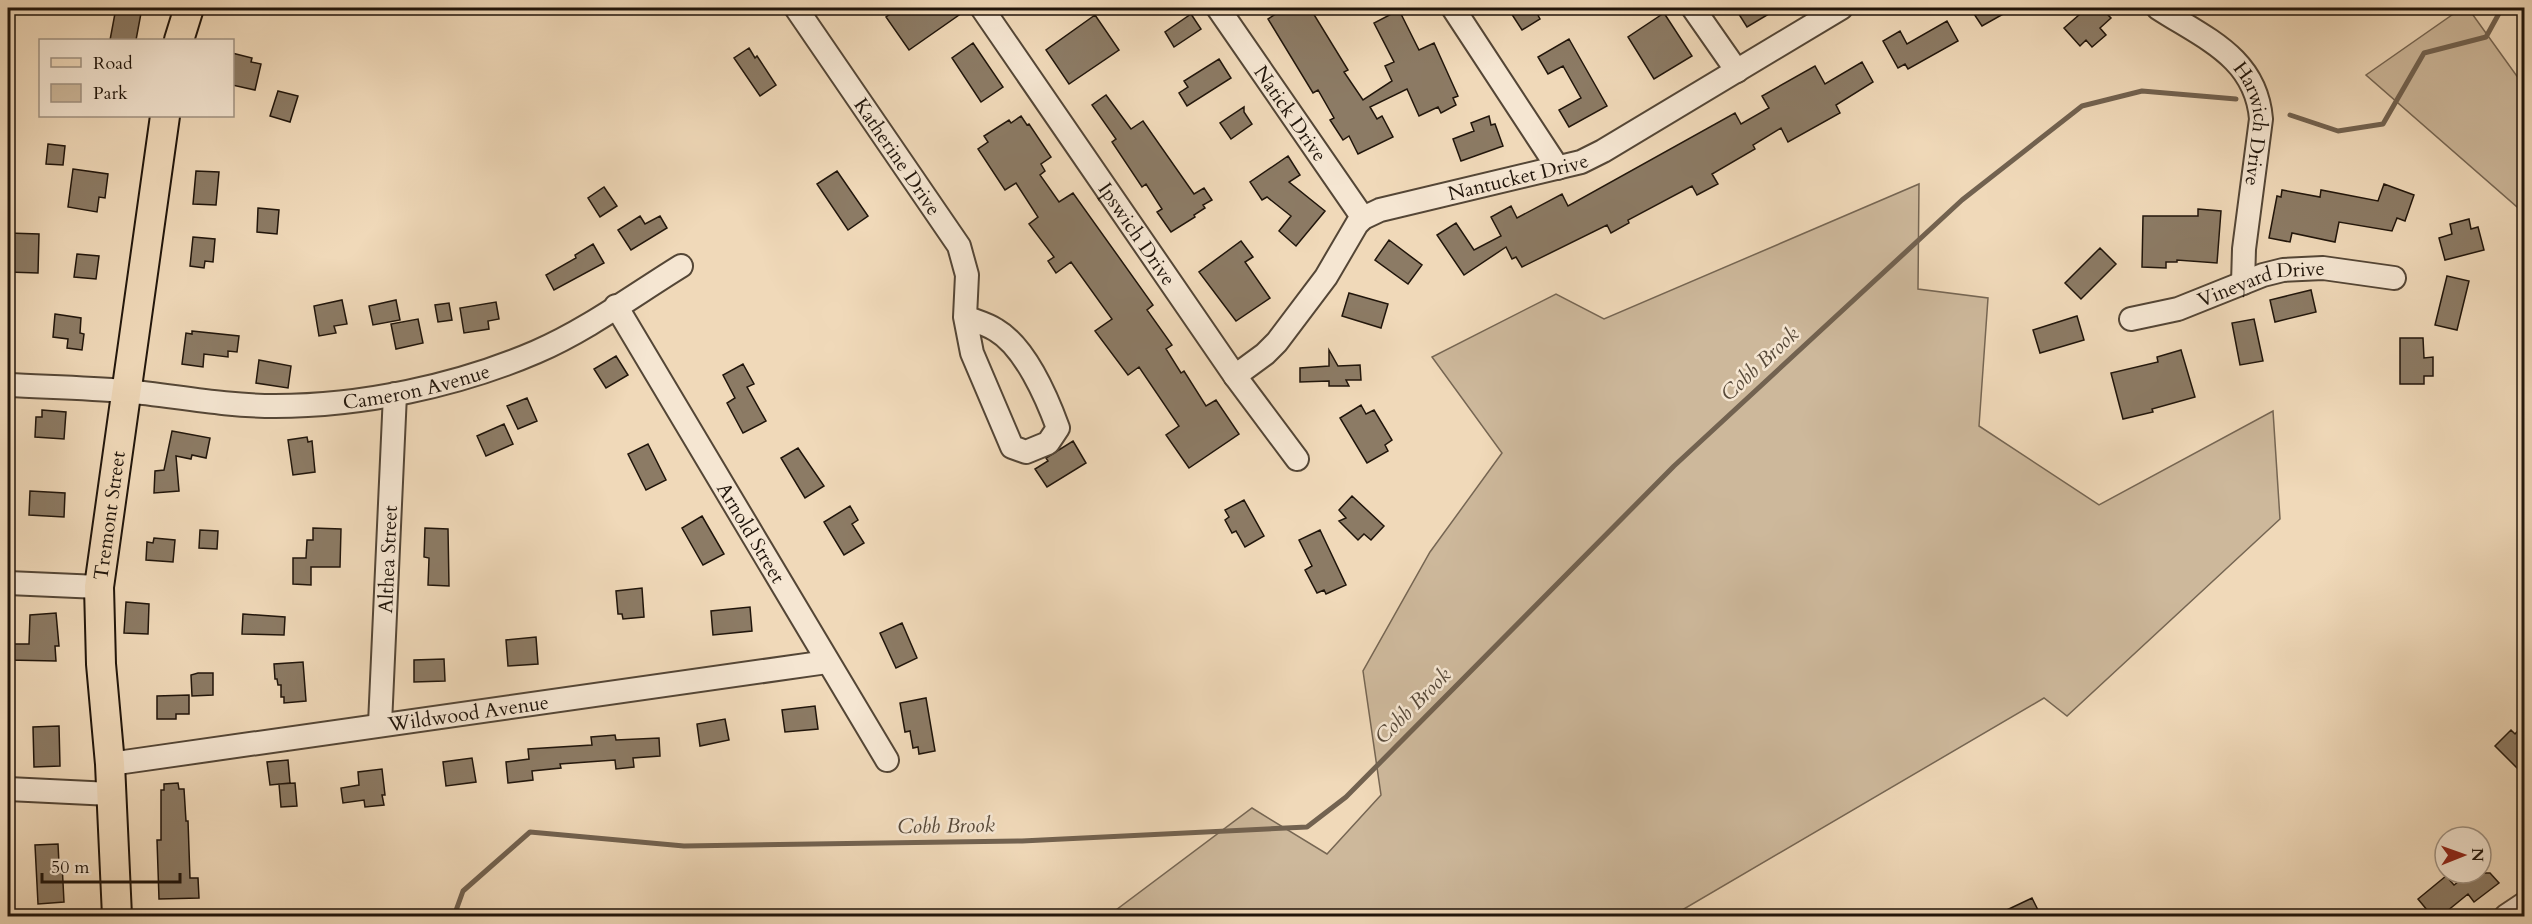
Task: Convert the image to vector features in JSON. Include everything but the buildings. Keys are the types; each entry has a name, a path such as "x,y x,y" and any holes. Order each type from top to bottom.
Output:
{"main road":[{"path":"178,39 189,8"},
{"name":"Tremont Street","path":"117,916 110,764 101,664 99,587 165,117"}],"street":[{"name":"Katherine Drive","path":"796,8 959,246 967,275 965,317 972,353 1012,447 1026,452 1048,443 1058,428 1049,403 1013,343 996,330 965,317"},
{"name":"Ipswich Drive","path":"982,8 1235,376 1297,459"},
{"name":"Natick Drive","path":"1218,8 1363,218"},
{"path":"1453,8 1558,168"},
{"path":"1693,8 1737,71"},
{"name":"Nantucket Drive","path":"1363,218 1380,210 1581,162 1602,152 1841,8"},
{"name":"Harwich Drive","path":"2158,8 2238,62 2250,79 2258,97 2261,118 2244,249 2243,283"},
{"path":"1235,376 1265,354 1283,335 1326,277 1351,232 1363,218"},
{"name":"Cameron Avenue","path":"8,385 126,391 224,404 273,406 328,404 395,394 448,381 517,359 551,345 681,266"},
{"name":"Vineyard Drive","path":"2131,319 2178,309 2263,275 2303,267 2394,278"},
{"name":"Arnold Street","path":"616,306 827,662 888,760"},
{"name":"Althea Street","path":"380,724 395,394"},
{"path":"8,583 99,587"},
{"name":"Wildwood Avenue","path":"110,764 827,662"},
{"path":"8,789 111,794"},
{"path":"2506,916 2524,904"}],"green space":[{"path":"2462,8 2468,8 2524,86 2524,213 2366,75"},
{"path":"1919,184 1918,289 1988,298 1979,426 2099,505 2273,411 2280,519 2067,716 2044,698 1672,916 1108,916 1252,808 1327,854 1381,795 1363,671 1430,552 1502,453 1432,357 1556,294 1604,319"}],"waterway":[{"name":"Cobb Brook","path":"2290,115 2338,131 2383,124 2424,53 2486,37 2502,8"},
{"name":"Cobb Brook","path":"454,916 463,891 530,832 684,846 1022,841 1307,827 1346,797 1674,466 1962,200 2082,106 2142,91 2236,99"}]}
